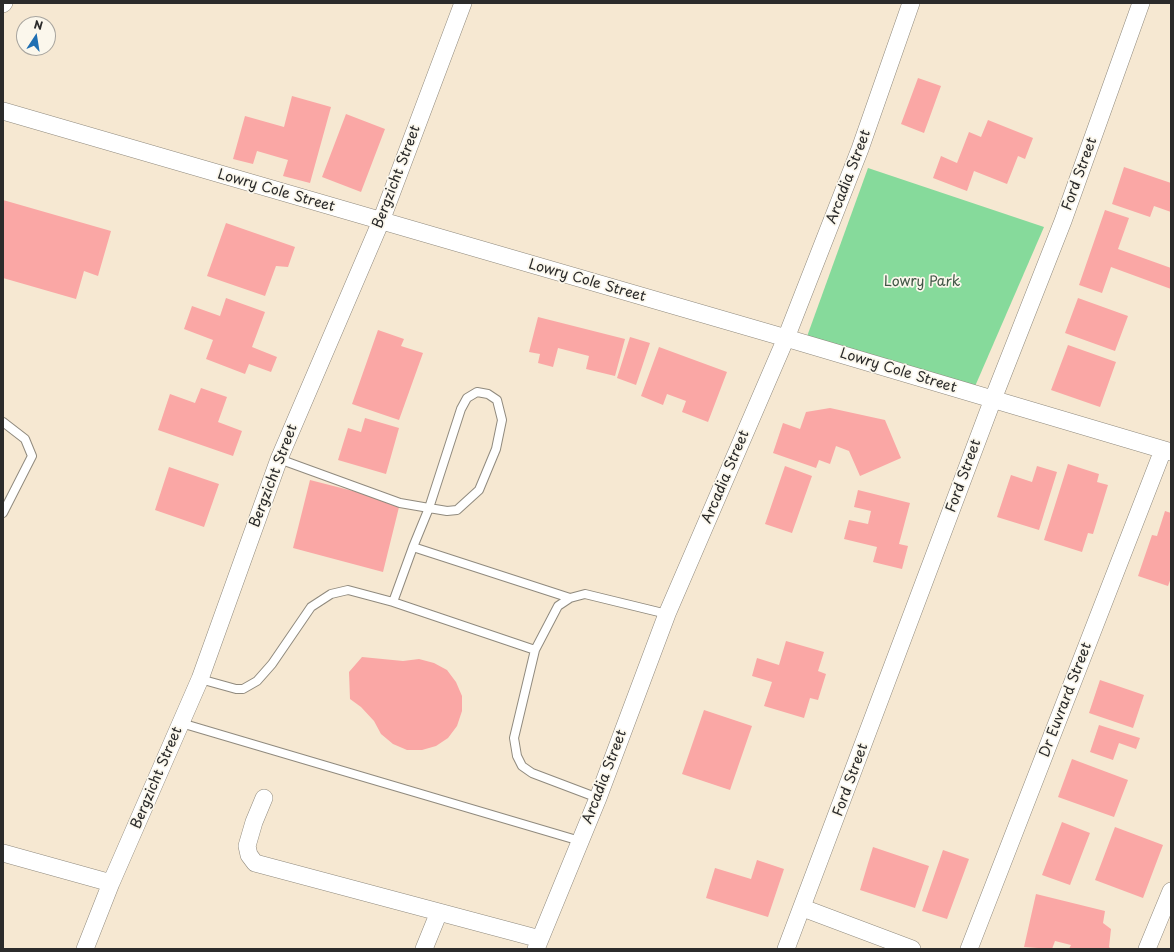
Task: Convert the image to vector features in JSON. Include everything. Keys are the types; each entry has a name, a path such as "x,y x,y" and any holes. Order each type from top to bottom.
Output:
{"street":[{"name":"Bergzicht Street","path":"85,949 111,883 200,679 279,459 381,221 463,3"},
{"name":"Arcadia Street","path":"538,944 598,798 667,614 786,338 860,149 911,3"},
{"name":"Ford Street","path":"786,949 803,908 993,399 1063,221 1141,3"},
{"name":"Lowry Cole Street","path":"3,111 786,338 1167,451"},
{"name":"Dr Euvrard Street","path":"970,949 1167,451"},
{"path":"264,798 254,822 247,846 249,855 255,863 438,912 538,944"},
{"path":"3,853 111,883"},
{"path":"1147,949 1171,891"},
{"path":"803,908 912,949"},
{"path":"424,949 438,912"}],"lane":[{"path":"279,459 400,503 429,508 447,511 458,510 479,490 496,449 502,420 497,400 488,394 477,392 467,398 461,409 429,508 393,602"},
{"path":"3,422 24,439 32,456 3,513"},
{"path":"413,547 570,598"},
{"path":"200,679 236,689 243,689 257,681 272,664 311,607 331,594 348,590 393,602 535,650"},
{"path":"598,798 532,773 522,766 517,756 514,738 535,650 558,606 570,598 585,594 599,596 667,614"},
{"path":"181,723 580,841"}],"green space":[{"name":"Lowry Park","path":"868,168 1044,227 973,391 805,342"}],"building":[{"path":"918,78 941,86 924,133 901,124"},
{"path":"292,96 331,107 310,183 283,176 288,160 257,151 253,164 233,159 245,116 284,127"},
{"path":"346,114 385,129 361,192 322,177"},
{"path":"988,120 1033,138 1025,159 1018,156 1007,184 974,171 967,191 933,178 941,156 957,163 969,132 981,137"},
{"path":"1124,167 1171,183 1171,212 1154,206 1150,217 1112,204"},
{"path":"3,200 111,231 98,276 84,271 76,299 3,278"},
{"path":"1105,210 1129,218 1118,249 1171,268 1171,289 1111,267 1102,293 1079,285"},
{"path":"226,223 295,247 288,267 276,266 265,296 207,276"},
{"path":"226,298 265,312 252,347 277,357 271,372 249,364 245,374 206,359 213,340 184,329 192,306 220,316"},
{"path":"1078,298 1128,316 1115,351 1065,333"},
{"path":"538,317 625,339 615,376 586,369 589,356 558,348 553,367 538,363 540,354 529,352"},
{"path":"378,330 404,339 401,346 423,353 399,420 352,404"},
{"path":"630,337 650,343 636,385 617,378"},
{"path":"1068,345 1116,362 1100,407 1051,390"},
{"path":"659,347 727,372 708,422 682,412 686,401 667,394 663,405 641,396"},
{"path":"201,388 227,397 218,422 242,431 233,456 158,430 170,394 195,403"},
{"path":"830,408 885,420 901,458 860,476 849,451 836,446 830,464 819,460 816,468 773,453 783,423 800,429 806,412"},
{"path":"365,418 399,428 386,474 338,460 348,428 361,432"},
{"path":"1068,464 1099,474 1097,482 1108,485 1093,534 1088,533 1082,552 1044,540"},
{"path":"785,466 812,476 792,533 765,524"},
{"path":"1037,466 1057,472 1039,530 997,517 1011,475 1032,482"},
{"path":"169,467 219,484 204,527 155,510"},
{"path":"310,480 400,503 383,572 293,548"},
{"path":"858,490 910,503 899,544 908,546 902,569 873,562 877,547 844,539 849,520 868,524 871,511 854,507"},
{"path":"1165,511 1171,513 1171,578 1168,586 1138,576 1152,535 1157,536"},
{"path":"786,641 824,652 818,671 826,674 818,700 810,698 804,718 764,706 772,682 752,676 757,658 779,665"},
{"path":"362,657 403,661 419,659 434,663 447,670 456,682 462,696 462,711 457,726 448,738 436,746 422,750 407,750 393,744 381,734 374,721 361,707 350,699 349,672"},
{"path":"1100,680 1144,695 1133,728 1089,713"},
{"path":"704,710 752,726 730,790 682,774"},
{"path":"1099,725 1140,738 1136,749 1119,743 1113,760 1090,752"},
{"path":"1072,759 1128,780 1114,817 1058,797"},
{"path":"1062,822 1090,833 1070,885 1042,875"},
{"path":"1115,827 1163,845 1143,898 1095,880"},
{"path":"873,847 929,866 915,908 860,890"},
{"path":"943,850 969,859 947,919 922,911"},
{"path":"757,860 784,869 768,917 706,898 715,868 751,879"},
{"path":"1036,894 1105,911 1103,923 1111,929 1109,947 1111,949 1069,949 1071,945 1055,941 1052,949 1024,947"}]}
